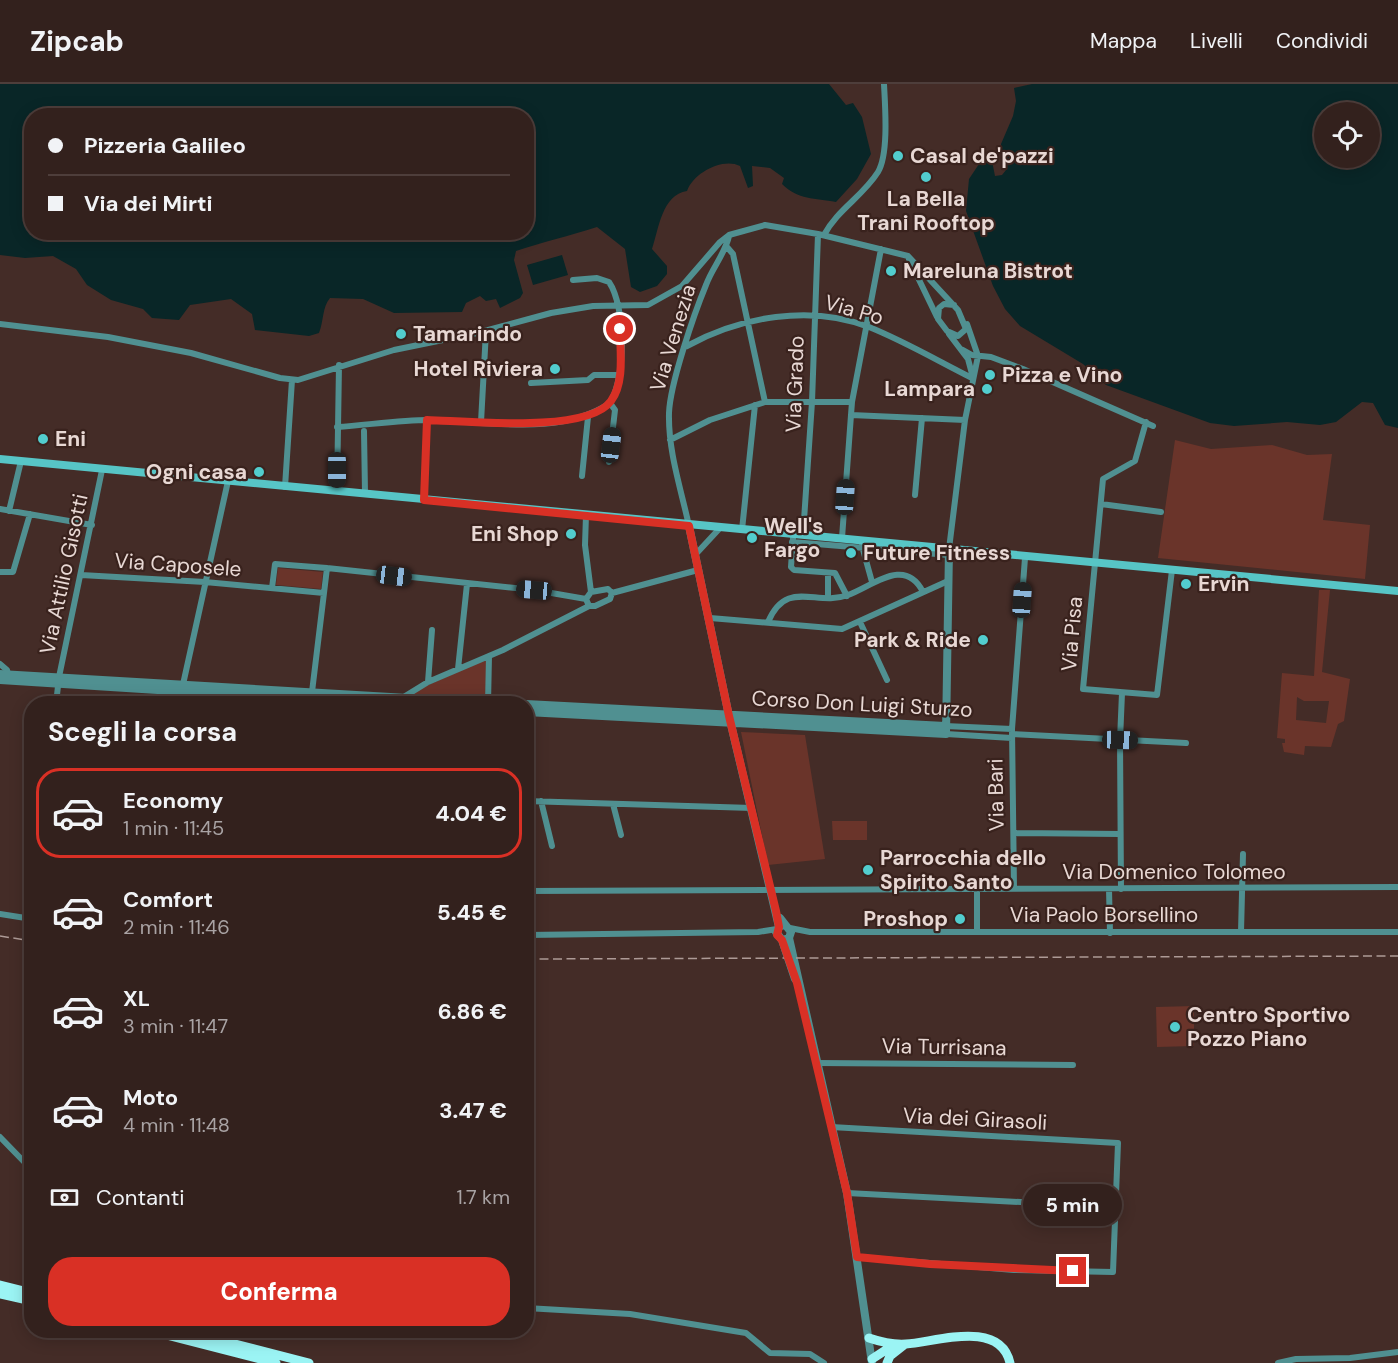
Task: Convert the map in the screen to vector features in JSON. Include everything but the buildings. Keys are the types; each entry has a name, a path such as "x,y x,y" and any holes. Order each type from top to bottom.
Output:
{"highway":[{"path":"0,1285 24,1291"},
{"path":"0,1294 24,1299"},
{"path":"869,1338 896,1344 966,1337 986,1338 1001,1345 1010,1363"},
{"path":"178,1338 276,1363"},
{"path":"211,1338 309,1363"},
{"path":"872,1361 896,1344"},
{"path":"872,1361 888,1360 906,1344"}],"main road":[{"path":"0,459 742,530 793,538 803,535 842,538 861,544 1398,591"}],"street":[{"path":"821,235 880,168 885,127 884,84"},
{"path":"0,324 108,337 191,353 292,380 306,378 394,350 486,331 551,314 593,306 648,305 663,299 690,279 711,252 729,235 765,225 821,235 908,256 962,316 970,329 978,356 965,420 949,552 945,730"},
{"name":"Via Venezia","path":"689,526 670,440 669,411 706,284 727,247 729,235"},
{"name":"Via Grado","path":"803,535 812,402 814,314 821,235"},
{"path":"727,247 733,254 765,402"},
{"path":"842,538 852,402 881,249"},
{"path":"908,256 938,319 963,350 972,368 972,378"},
{"path":"337,427 427,420 545,423 588,417 610,404 620,375 620,306 616,292 609,282 597,278 573,280"},
{"path":"938,319 939,308 944,304 954,305"},
{"name":"Via Po","path":"687,346 715,331 747,322 814,314 867,327 972,378"},
{"path":"947,332 958,336 964,334 966,329 962,316"},
{"path":"481,422 486,331"},
{"path":"963,350 1023,369 1153,426"},
{"path":"337,492 339,366"},
{"path":"531,383 588,380 594,375 620,375"},
{"path":"285,487 292,380"},
{"path":"670,440 710,420 765,402 852,402"},
{"path":"609,462 615,410 610,404"},
{"path":"742,530 755,405"},
{"path":"851,415 965,420"},
{"path":"582,476 588,417"},
{"path":"915,495 922,418"},
{"path":"424,500 427,420"},
{"path":"1097,563 1104,477 1133,463 1137,458 1146,422"},
{"path":"364,431 365,493"},
{"path":"9,511 21,461"},
{"name":"Via Attilio Gisotti","path":"57,696 102,470"},
{"path":"182,688 228,481"},
{"path":"1101,504 1161,512"},
{"path":"0,509 92,525"},
{"path":"0,572 13,572 30,514"},
{"path":"405,696 428,682 489,656 588,603 591,592 585,545 586,515"},
{"path":"689,526 730,719 770,889 797,983 847,1193 872,1361"},
{"path":"695,555 720,528"},
{"path":"847,596 835,573 794,570 791,567 793,538 861,544 872,582"},
{"name":"Via Bari","path":"1014,888 1012,734 1025,558"},
{"name":"Via Pisa","path":"1097,563 1083,689 1122,693"},
{"path":"272,588 275,564 534,590 595,606 610,599 612,593"},
{"path":"312,692 327,568"},
{"path":"612,593 698,570"},
{"path":"1121,889 1122,693 1156,695 1172,570"},
{"path":"828,573 828,598"},
{"name":"Via Caposele","path":"81,575 205,582 324,593"},
{"path":"768,622 777,606 788,598 847,596 872,582 896,575 910,576 923,592"},
{"path":"710,618 842,629 948,581"},
{"path":"458,669 467,584"},
{"path":"591,592 608,589 612,593"},
{"path":"860,622 887,680"},
{"path":"428,682 432,630"},
{"path":"488,696 489,656"},
{"path":"0,664 5,667 4,677 182,688 249,696"},
{"path":"273,696 312,692 332,696"},
{"name":"Corso Don Luigi Sturzo","path":"534,705 730,719"},
{"name":"Corso Don Luigi Sturzo","path":"534,712 730,719 1186,743"},
{"path":"534,801 752,808"},
{"path":"541,801 552,846"},
{"path":"614,804 621,836"},
{"path":"1014,833 1120,834"},
{"path":"1241,932 1243,854"},
{"name":"Via Domenico Tolomeo","path":"534,891 1398,887"},
{"path":"977,888 978,932"},
{"path":"1109,889 1110,933"},
{"path":"0,914 24,918"},
{"path":"534,935 784,932"},
{"name":"Via Paolo Borsellino","path":"784,932 1398,932"},
{"name":"Via Turrisana","path":"816,1063 1072,1065"},
{"name":"Via dei Girasoli","path":"831,1127 1118,1143 1116,1207"},
{"path":"0,1137 24,1162"},
{"path":"847,1193 1116,1207 1113,1272 1014,1270 857,1257"},
{"path":"534,1308 630,1314 746,1333 770,1353 810,1354 825,1363"},
{"path":"1278,1363 1296,1359 1350,1358 1398,1352"}],"shaded area":[{"path":"1175,440 1211,449 1272,445 1307,455 1332,454 1323,520 1370,525 1365,579 1158,558"},
{"path":"278,568 323,572 321,589 276,585"},
{"path":"1319,590 1330,590 1322,672 1350,679 1344,721 1338,724 1331,747 1305,746 1304,755 1284,752 1282,743 1285,743 1285,739 1277,738 1282,673 1314,676","holes":["1297,697 1304,701 1329,701 1326,723 1296,720"]},
{"path":"487,659 486,696 407,696"},
{"path":"741,732 805,735 825,859 768,865"},
{"path":"832,821 867,821 867,840 833,840"},
{"name":"Centro Sportivo Pozzo Piano","path":"1194,1006 1194,1046 1157,1047 1156,1007"}],"water":[{"path":"0,84 829,84 846,105 853,103 862,117 871,154 857,179 836,202 807,198 794,193 782,184 784,178 770,168 752,166 753,186 748,188 740,166 725,164 709,168 695,178 687,191 672,199 667,206 652,249 667,266 667,274 657,286 640,292 631,287 625,249 597,227 516,251 514,260 523,293 520,298 500,308 496,299 486,301 480,296 466,303 462,312 394,313 363,299 330,298 319,333 309,336 255,330 252,314 231,299 190,305 179,320 152,318 143,309 111,300 87,285 76,269 53,256 25,258 0,255"},
{"path":"1032,84 1398,84 1398,428 1385,425 1373,403 1362,402 1336,422 1320,425 1287,422 1234,426 1210,423 1106,385 1083,364 1020,326 1005,309 993,286 966,211 969,179 983,158 991,156 995,176 1002,175 1006,170 1001,159 1001,144 1013,116 1016,101 1014,88"},
{"path":"562,255 568,275 533,285 527,265"}],"railway":[{"path":"0,936 24,940"},
{"path":"534,959 1398,956"}],"place":[{"name":"Casal de'pazzi","path":"898,156"},
{"name":"La Bella Trani Rooftop","path":"926,177"},
{"name":"Mareluna Bistrot","path":"891,271"},
{"name":"Tamarindo","path":"401,334"},
{"name":"Hotel Riviera","path":"555,369"},
{"name":"Pizza e Vino","path":"990,375"},
{"name":"Lampara","path":"987,389"},
{"name":"Eni","path":"43,439"},
{"name":"Ogni casa","path":"259,472"},
{"name":"Eni Shop","path":"571,534"},
{"name":"Well's Fargo","path":"752,538"},
{"name":"Future Fitness","path":"851,553"},
{"name":"Ervin","path":"1186,584"},
{"name":"Park & Ride","path":"983,640"},
{"name":"Parrocchia dello Spirito Santo","path":"868,870"},
{"name":"Proshop","path":"960,919"},
{"name":"Centro Sportivo Pozzo Piano","path":"1175,1027"}],"route":[{"path":"620,329 620,375 615,394 610,404 588,417 545,423 427,420 424,500 689,526 729,716 776,911 779,927 777,935 782,940 797,983 847,1193 857,1257 1014,1270 1073,1271"}]}
